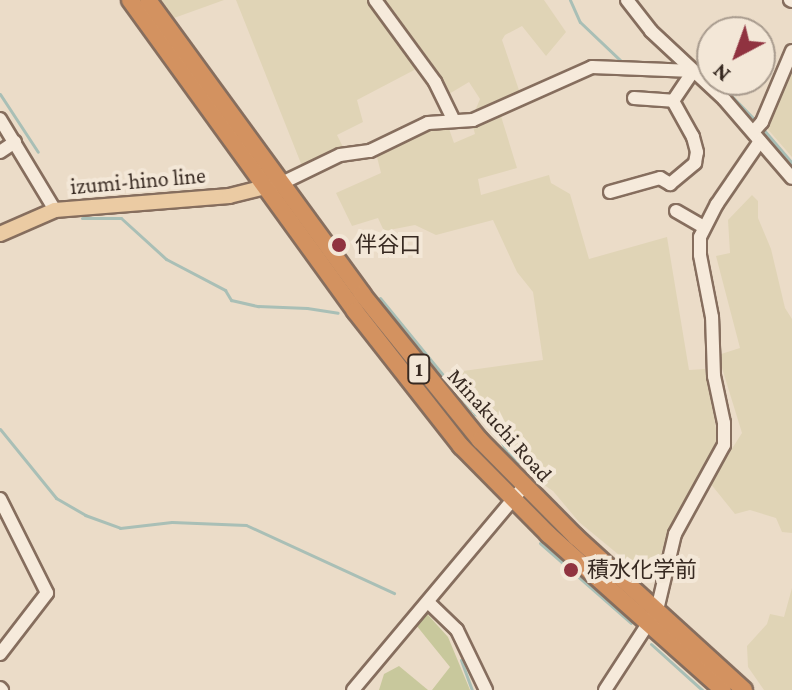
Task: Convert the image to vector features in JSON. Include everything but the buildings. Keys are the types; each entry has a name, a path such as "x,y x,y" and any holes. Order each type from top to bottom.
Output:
{"highway":[{"name":"Minakuchi Road","path":"130,0 264,187 461,446 513,500 744,690"},
{"name":"Minakuchi Road","path":"148,0 415,364 524,486 723,690"}],"main road":[{"name":"izumi-hino line","path":"0,234 55,210 229,196 282,183"}],"street":[{"path":"375,0 435,82 454,121"},
{"path":"627,0 651,31 758,131 792,178"},
{"path":"605,690 653,617 675,534 724,445 724,423 714,376 712,317 700,255 704,227 758,131 792,51"},
{"path":"282,183 340,155 370,151 428,123 473,120 592,67 693,71"},
{"path":"673,101 693,71"},
{"path":"634,98 673,101"},
{"path":"610,192 660,178 670,184 695,163 697,152 693,137 673,101"},
{"path":"0,119 55,210"},
{"path":"0,152 15,142"},
{"path":"676,211 704,227"},
{"path":"353,690 524,486"},
{"path":"0,499 44,584 46,598 0,654"},
{"path":"428,602 457,630 486,690"}],"shaded area":[{"path":"160,0 224,0 174,18"},
{"path":"236,0 371,0 418,68 357,100 363,122 337,135 343,147 302,166"},
{"path":"380,0 544,0 566,32 546,56 522,26 505,35 502,40 522,99 472,118 480,99 469,82 444,97"},
{"path":"792,67 792,157 765,126"},
{"path":"500,113 517,168 478,179 481,195 549,175 551,183 570,194 589,259 667,237 689,370 705,369 718,439 714,456 667,536 653,577 641,581 630,564 579,522 553,491 534,478 503,445 491,420 475,413 455,392 456,372 543,360 533,292 517,272 493,220 436,235 415,225 384,231 378,218 352,226 336,193 381,173 376,153 414,132 447,123 454,143 475,134 472,123"},
{"path":"752,195 758,201 758,218 771,249 785,308 792,319 792,533 782,532 776,518 750,510 735,514 710,483 742,433 718,355 740,348 716,256 730,253 728,220"},
{"path":"792,588 792,690 764,690 748,667 747,646 767,624 770,614 784,617"}],"green space":[{"path":"419,605 448,637 470,690 432,690 450,667 416,625 411,612"},
{"path":"399,666 428,690 379,690 384,674"}],"waterway":[{"path":"570,0 580,22 623,63"},
{"path":"0,94 38,152"},
{"path":"732,96 758,123"},
{"path":"763,129 792,163"},
{"path":"82,218 121,218 166,259 225,290 231,300 258,306 338,313"},
{"path":"380,298 475,414 491,421 504,447 518,463"},
{"path":"0,429 56,498 85,515 120,528 172,522 246,525 394,593"},
{"path":"540,543 631,623"},
{"path":"651,644 702,690"},
{"path":"461,660 472,690"}],"place":[{"name":"伴谷口","path":"339,245"},
{"name":"積水化学前","path":"571,570"}]}
